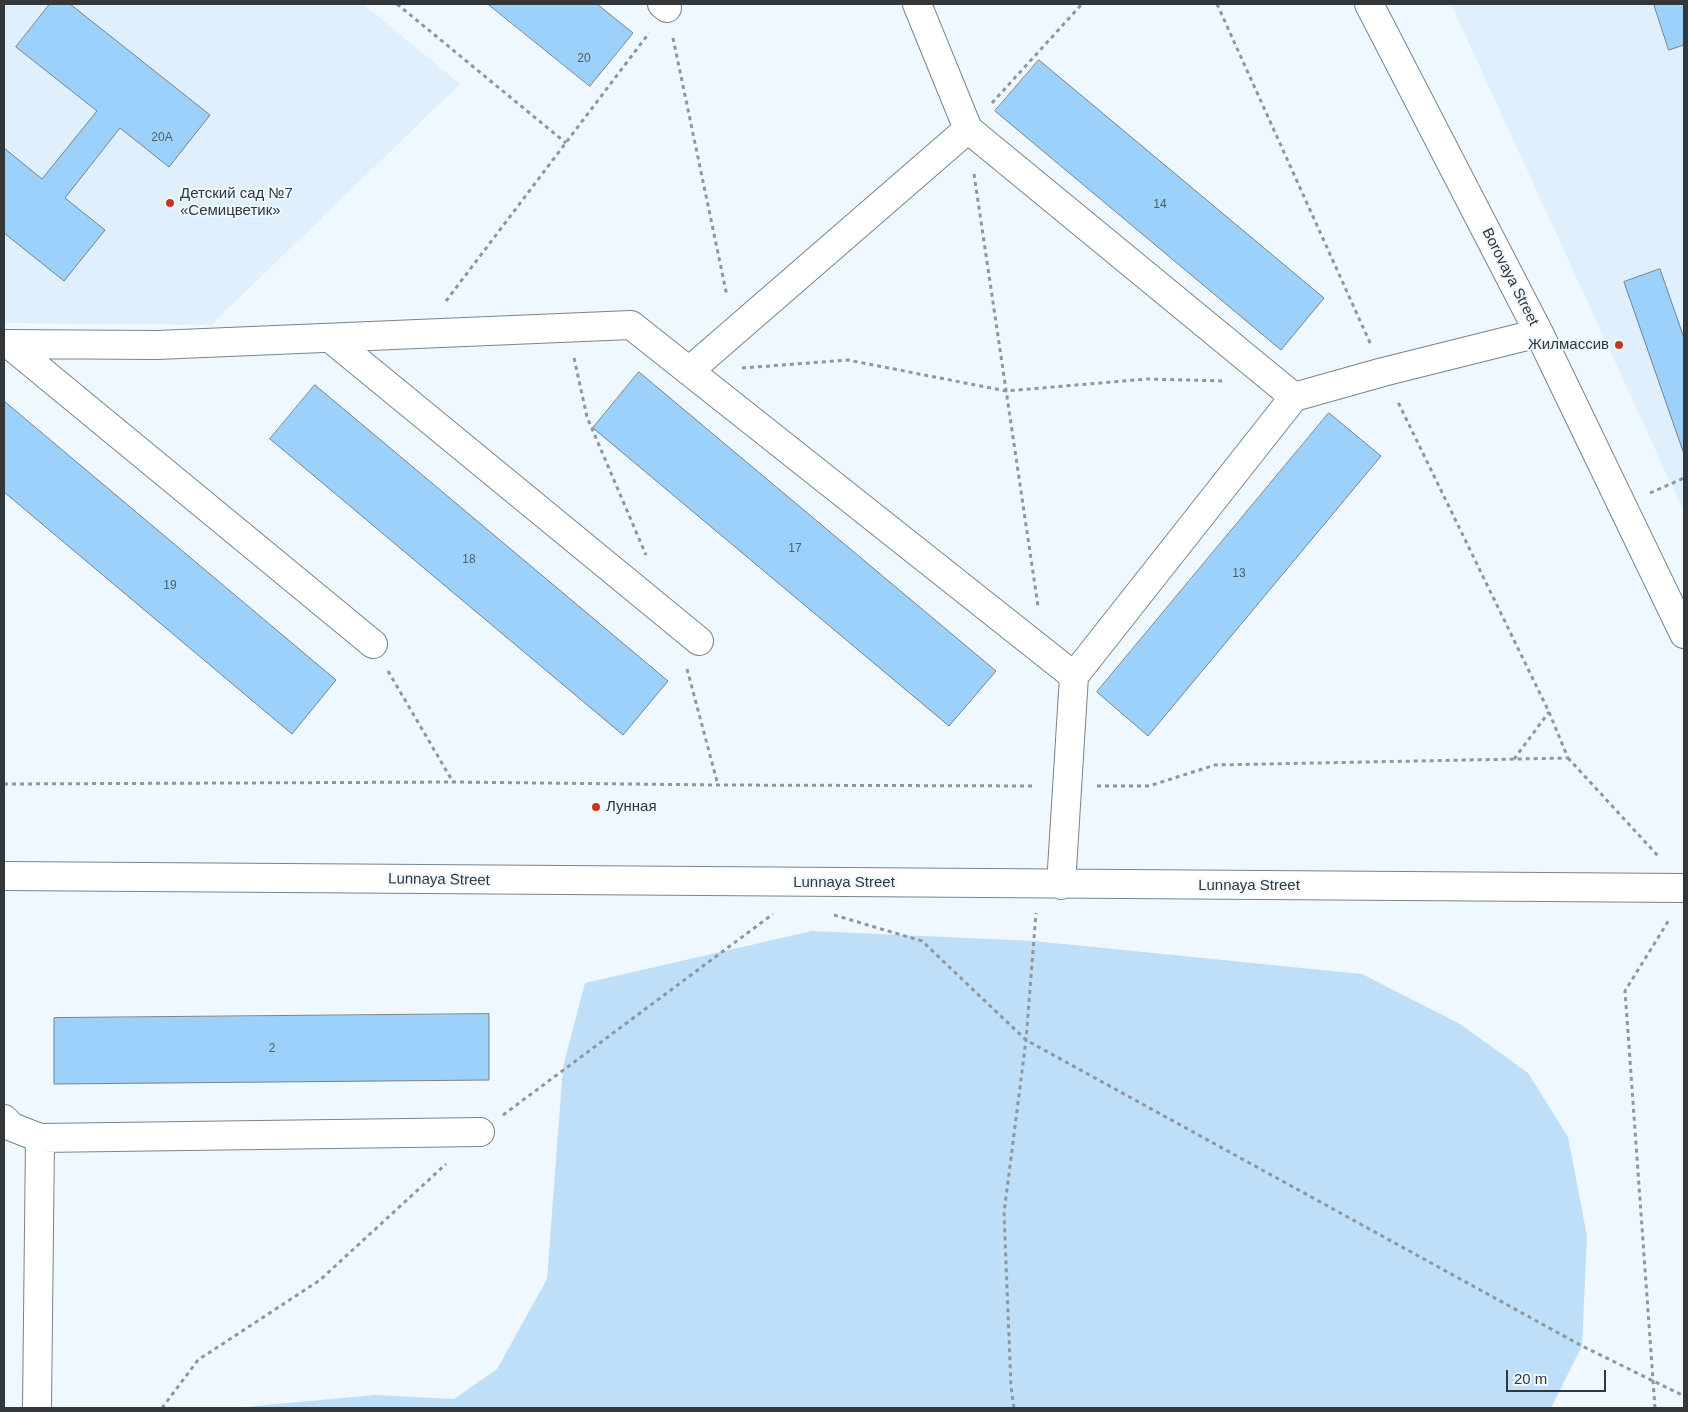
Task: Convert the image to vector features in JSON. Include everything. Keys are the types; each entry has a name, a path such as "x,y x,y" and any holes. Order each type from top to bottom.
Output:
{"street":[{"path":"917,4 968,129 1294,397"},
{"name":"Borovaya Street","path":"1369,4 1539,333 1684,634"},
{"path":"689,371 968,129"},
{"path":"7,345 157,345 630,325 1074,676"},
{"path":"1049,885 1074,676 1294,397 1383,372 1539,333"},
{"path":"330,338 699,641"},
{"path":"7,345 373,644"},
{"name":"Lunnaya Street","path":"4,876 1049,885 1684,888"},
{"path":"4,1119 12,1127 40,1138 480,1132"},
{"path":"37,1408 40,1138"}],"path":[{"path":"397,4 566,143"},
{"path":"1038,607 968,129 1082,4"},
{"path":"421,334 566,143 665,6"},
{"path":"665,6 728,303"},
{"path":"739,368 848,360 1006,391 1147,379 1227,381"},
{"path":"1622,505 1684,478"},
{"path":"373,644 453,782"},
{"path":"1514,760 1549,712"},
{"path":"1568,758 1665,863"},
{"path":"1014,1408 1011,1387 1004,1213 1026,1040 1049,885"},
{"path":"162,1408 198,1360 320,1280 480,1132 780,908"},
{"path":"826,913 922,941 1026,1040 1582,1346 1684,1396"},
{"path":"1656,1408 1625,991 1669,920"}],"shaded area":[{"name":"Детский сад №7 «Семицветик»","path":"4,4 363,4 460,84 211,325 4,323"},
{"path":"1451,4 1684,4 1684,512"},
{"path":"812,931 1034,941 1362,974 1460,1024 1528,1073 1568,1137 1587,1236 1582,1346 1551,1408 234,1408 375,1395 454,1399 497,1369 547,1279 563,1067 585,983"}],"building":[{"path":"50,4 70,4 210,115 169,167 120,128 65,198 105,230 64,281 4,233 4,148 42,179 97,111 16,47"},
{"path":"488,4 597,4 633,33 590,86"},
{"path":"1654,4 1684,4 1684,45 1669,50"},
{"path":"1039,60 1324,298 1281,350 995,111"},
{"path":"1660,269 1684,338 1684,454 1624,282"},
{"path":"639,372 996,671 949,726 593,428"},
{"path":"315,385 668,681 623,735 270,439"},
{"path":"4,401 336,680 292,734 4,492"},
{"path":"1329,413 1381,456 1148,736 1097,692"},
{"path":"489,1014 489,1080 54,1084 54,1018"}],"place":[{"name":"Детский сад №7 «Семицветик»","path":"170,203"},
{"name":"Жилмассив","path":"1619,345"},
{"name":"Лунная","path":"596,807"}]}
